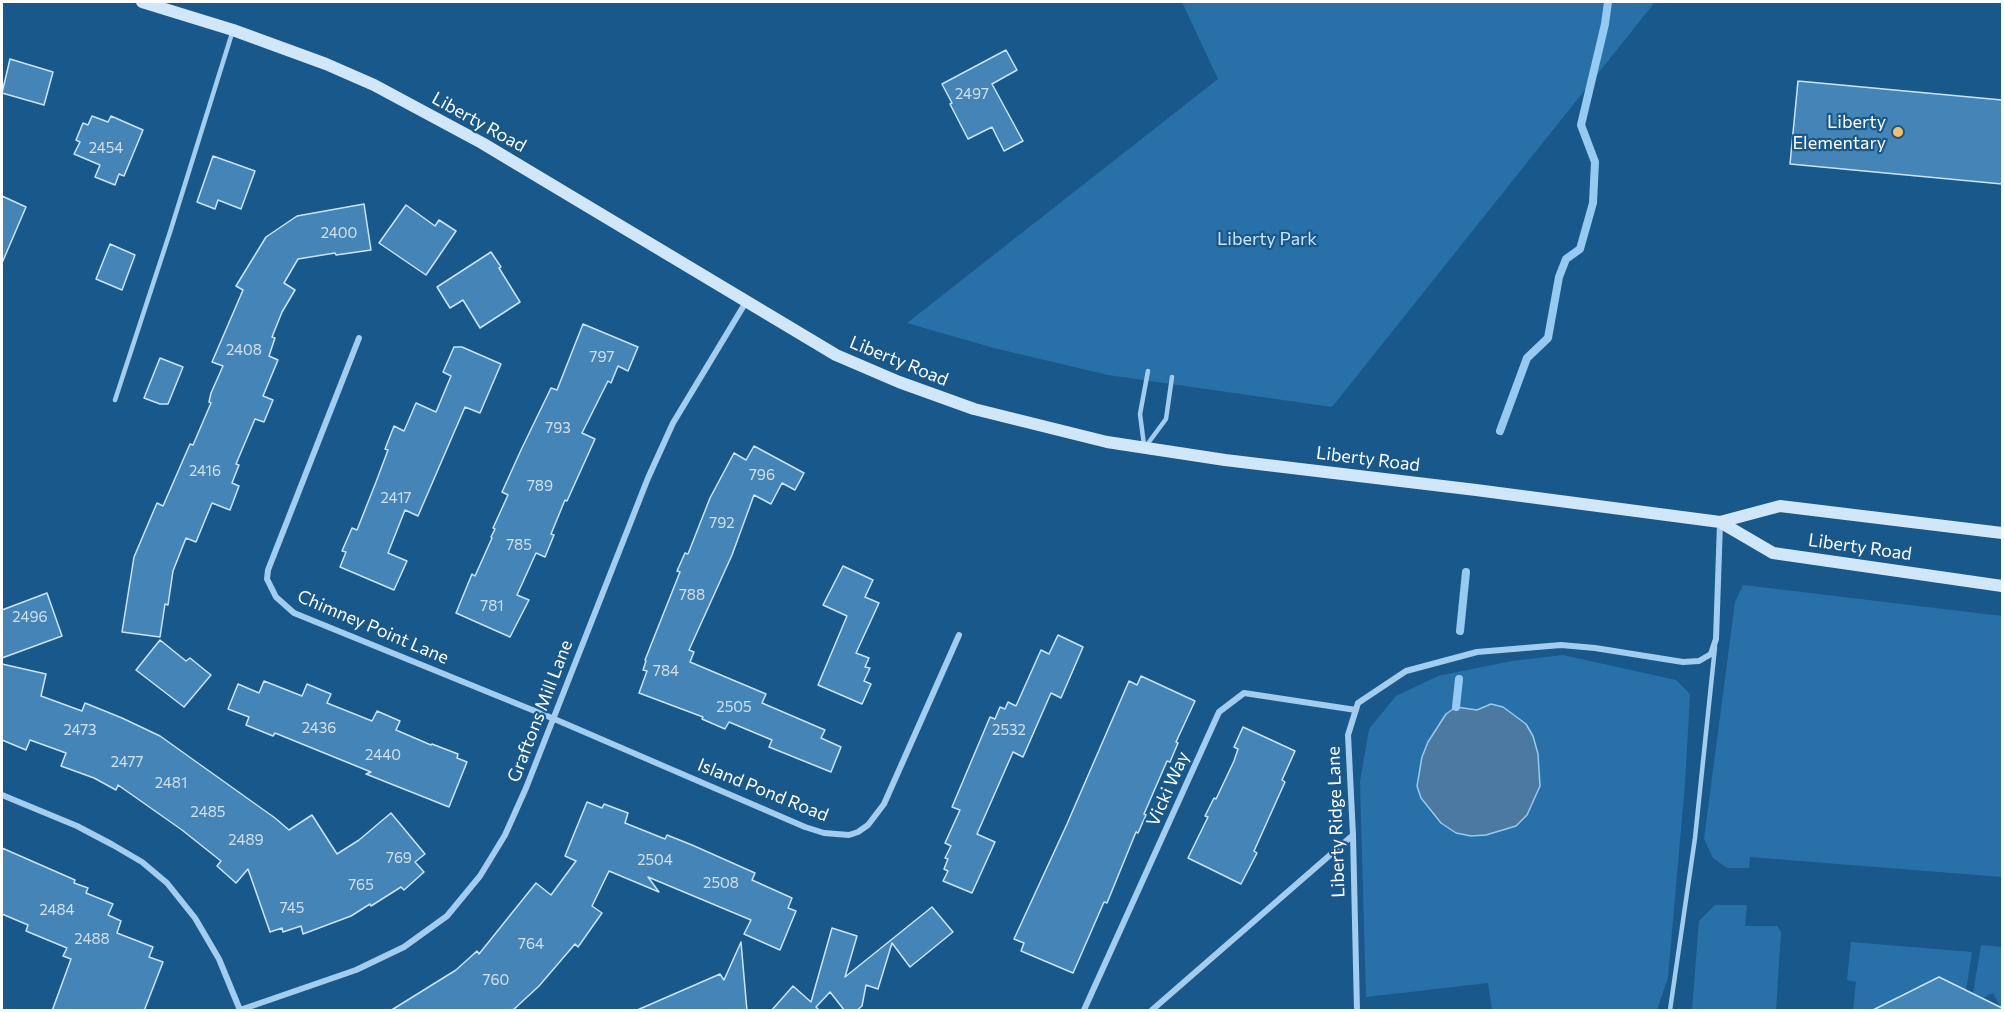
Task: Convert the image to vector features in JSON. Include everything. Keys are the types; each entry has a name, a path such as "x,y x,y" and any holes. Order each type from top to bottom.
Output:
{"main road":[{"name":"Liberty Road","path":"142,2 233,30 326,64 374,85 482,143 836,355 899,382 974,409 1107,442 1144,448 1720,522 1780,506 2002,533"},
{"name":"Liberty Road","path":"1720,522 1773,553 2002,586"}],"street":[{"name":"Graftons Mill Lane","path":"240,1010 356,970 404,947 447,916 480,876 505,835 526,788 648,478 673,423 746,302"},
{"name":"Chimney Point Lane","path":"359,338 268,570 267,579 276,597 294,613 552,718"},
{"path":"1356,710 1359,703 1406,671 1478,652 1562,645 1683,662 1699,661 1711,654 1716,639 1720,522"},
{"name":"Island Pond Road","path":"552,718 805,827 824,833 849,835 868,825 884,804 959,635"},
{"name":"Vicki Way","path":"1084,1011 1219,712 1244,693 1356,710"},
{"name":"Liberty Ridge Lane","path":"1356,710 1348,735 1357,1011"},
{"path":"2,795 76,826 113,845 142,862 167,883 195,918 219,959 240,1010"},
{"path":"1152,1011 1353,835"}],"lane":[{"path":"115,400 233,30"},
{"path":"1144,448 1140,414 1148,372"},
{"path":"1144,448 1166,419 1172,377"},
{"path":"1670,1011 1695,838 1716,639"}],"green space":[{"name":"Liberty Park","path":"1182,2 1655,2 1332,407 1108,375 994,348 907,323 1218,79"},
{"path":"1743,585 2002,616 2002,877 1750,857 1749,868 1727,868 1713,858 1704,839 1735,602"},
{"path":"1563,655 1676,680 1690,694 1685,784 1668,977 1657,1010 1492,1010 1488,983 1366,997 1360,782 1369,729 1396,696 1438,676 1512,661"},
{"path":"1715,905 1747,905 1745,926 1777,926 1781,932 1776,1010 1692,1010 1699,921"},
{"path":"1851,942 1972,952 1966,990 1939,977 1898,996 1896,1010 1853,1010 1856,982 1847,980"},
{"path":"1981,945 2002,947 2002,1010 1993,993 1977,1001 1973,993"}],"shaded area":[{"path":"1491,704 1503,707 1526,724 1533,736 1538,754 1540,786 1527,815 1516,826 1486,835 1471,836 1456,833 1441,823 1421,798 1417,786 1422,757 1428,742 1446,714 1456,707 1477,710"}],"building":[{"path":"1006,50 1017,70 992,84 1023,141 1004,151 992,127 968,139 942,84"},
{"path":"10,59 53,72 44,105 2,93"},
{"name":"Liberty Elementary","path":"1798,81 2002,100 2002,184 1790,164"},
{"path":"92,116 108,122 111,116 143,130 124,176 119,174 115,185 95,177 100,165 74,154 80,142 76,140 83,123 88,125"},
{"path":"213,156 255,171 241,209 218,200 215,209 197,202"},
{"path":"2,196 26,207 2,263"},
{"path":"364,204 371,250 298,259 284,283 295,290 282,312 272,337 275,338 269,356 278,360 263,396 273,400 264,422 255,419 236,464 239,465 232,483 239,486 230,510 212,503 196,542 186,538 173,571 160,637 122,632 134,557 157,503 163,506 211,403 209,402 211,393 223,366 212,362 243,290 236,286 266,237 297,216"},
{"path":"406,205 435,226 439,220 456,231 426,275 379,243"},
{"path":"110,244 135,255 122,290 96,279"},
{"path":"491,252 520,302 480,328 463,300 450,308 437,287"},
{"path":"583,324 638,347 628,371 618,366 611,383 608,381 582,433 595,439 567,501 565,500 551,534 554,535 545,557 536,553 517,595 529,600 510,637 456,613 472,574 475,576 492,538 495,529 493,528 508,495 502,492 551,388 557,390"},
{"path":"454,347 462,347 501,364 480,413 465,407 418,516 405,510 388,553 407,561 394,590 340,567 346,552 342,551 352,528 357,530 388,450 385,449 394,426 404,431 416,403 436,412 451,376 443,372"},
{"path":"160,358 183,367 168,404 160,404 144,398"},
{"path":"754,446 804,473 795,490 782,483 771,504 754,495 732,555 689,650 694,652 690,662 766,694 762,703 825,730 821,738 841,747 831,772 769,747 772,740 729,722 725,729 702,719 703,717 639,693 647,671 643,670 645,660 680,572 677,571 685,553 688,554 710,498 734,453 746,460"},
{"path":"843,566 873,580 865,597 879,603 856,653 869,658 865,667 870,668 864,681 871,684 862,704 818,685 847,616 823,605"},
{"path":"47,593 62,636 2,658 2,610"},
{"path":"1058,635 1083,647 1061,698 1051,693 1023,757 1013,752 977,834 995,842 972,893 943,881 948,871 944,869 948,859 945,858 951,846 945,843 960,810 952,807 990,717 995,719 1000,707 1005,709 1008,702 1016,706 1041,650 1049,654"},
{"path":"160,640 186,661 190,658 211,675 184,707 136,670"},
{"path":"2,664 46,674 41,696 82,711 85,703 160,736 289,830 312,815 337,854 359,840 391,813 425,854 415,862 424,872 404,890 401,887 351,916 303,934 301,926 283,932 282,928 270,932 248,869 236,883 217,866 221,861 118,785 116,790 94,778 61,766 66,753 30,740 26,750 2,740"},
{"path":"1141,676 1195,701 1107,903 1104,902 1073,973 1021,951 1024,943 1014,939 1129,681 1137,685"},
{"path":"264,681 302,696 307,684 331,694 327,703 372,721 377,711 400,721 396,730 458,754 457,758 467,762 449,807 366,774 371,772 275,733 273,736 246,725 249,717 228,709 238,684 259,693"},
{"path":"1243,727 1295,751 1282,780 1285,782 1254,851 1257,853 1241,884 1188,858 1208,817 1205,816 1214,798 1216,799 1234,761 1238,749 1234,747"},
{"path":"587,802 602,808 604,804 628,813 625,823 665,839 667,835 755,873 752,880 792,898 788,908 796,911 780,950 744,934 751,920 648,877 659,892 609,871 592,906 602,913 578,947 575,944 539,986 512,1011 390,1011 456,970 477,951 479,954 536,883 551,895 576,861 565,856"},
{"path":"2,848 75,880 74,883 88,888 86,893 113,904 108,915 121,921 117,933 153,947 149,957 163,962 144,1011 52,1011 71,959 63,956 67,948 26,931 28,925 2,914"},
{"path":"932,907 953,932 910,967 892,943 878,989 866,985 862,1006 856,1011 845,1011 830,992 816,1007 820,1011 771,1011 793,986 811,1002 832,928 857,936 845,977"},
{"path":"741,942 747,1011 635,1011 720,974 724,980"},
{"path":"1939,977 2002,1008 2002,1011 1871,1011"}],"waterway":[{"path":"1500,431 1527,358 1548,338 1559,277 1566,259 1580,249 1593,203 1595,162 1581,125 1608,2"},
{"path":"1460,631 1466,572"},
{"path":"1456,707 1459,679"}],"place":[{"name":"Liberty Elementary","path":"1898,132"}]}
